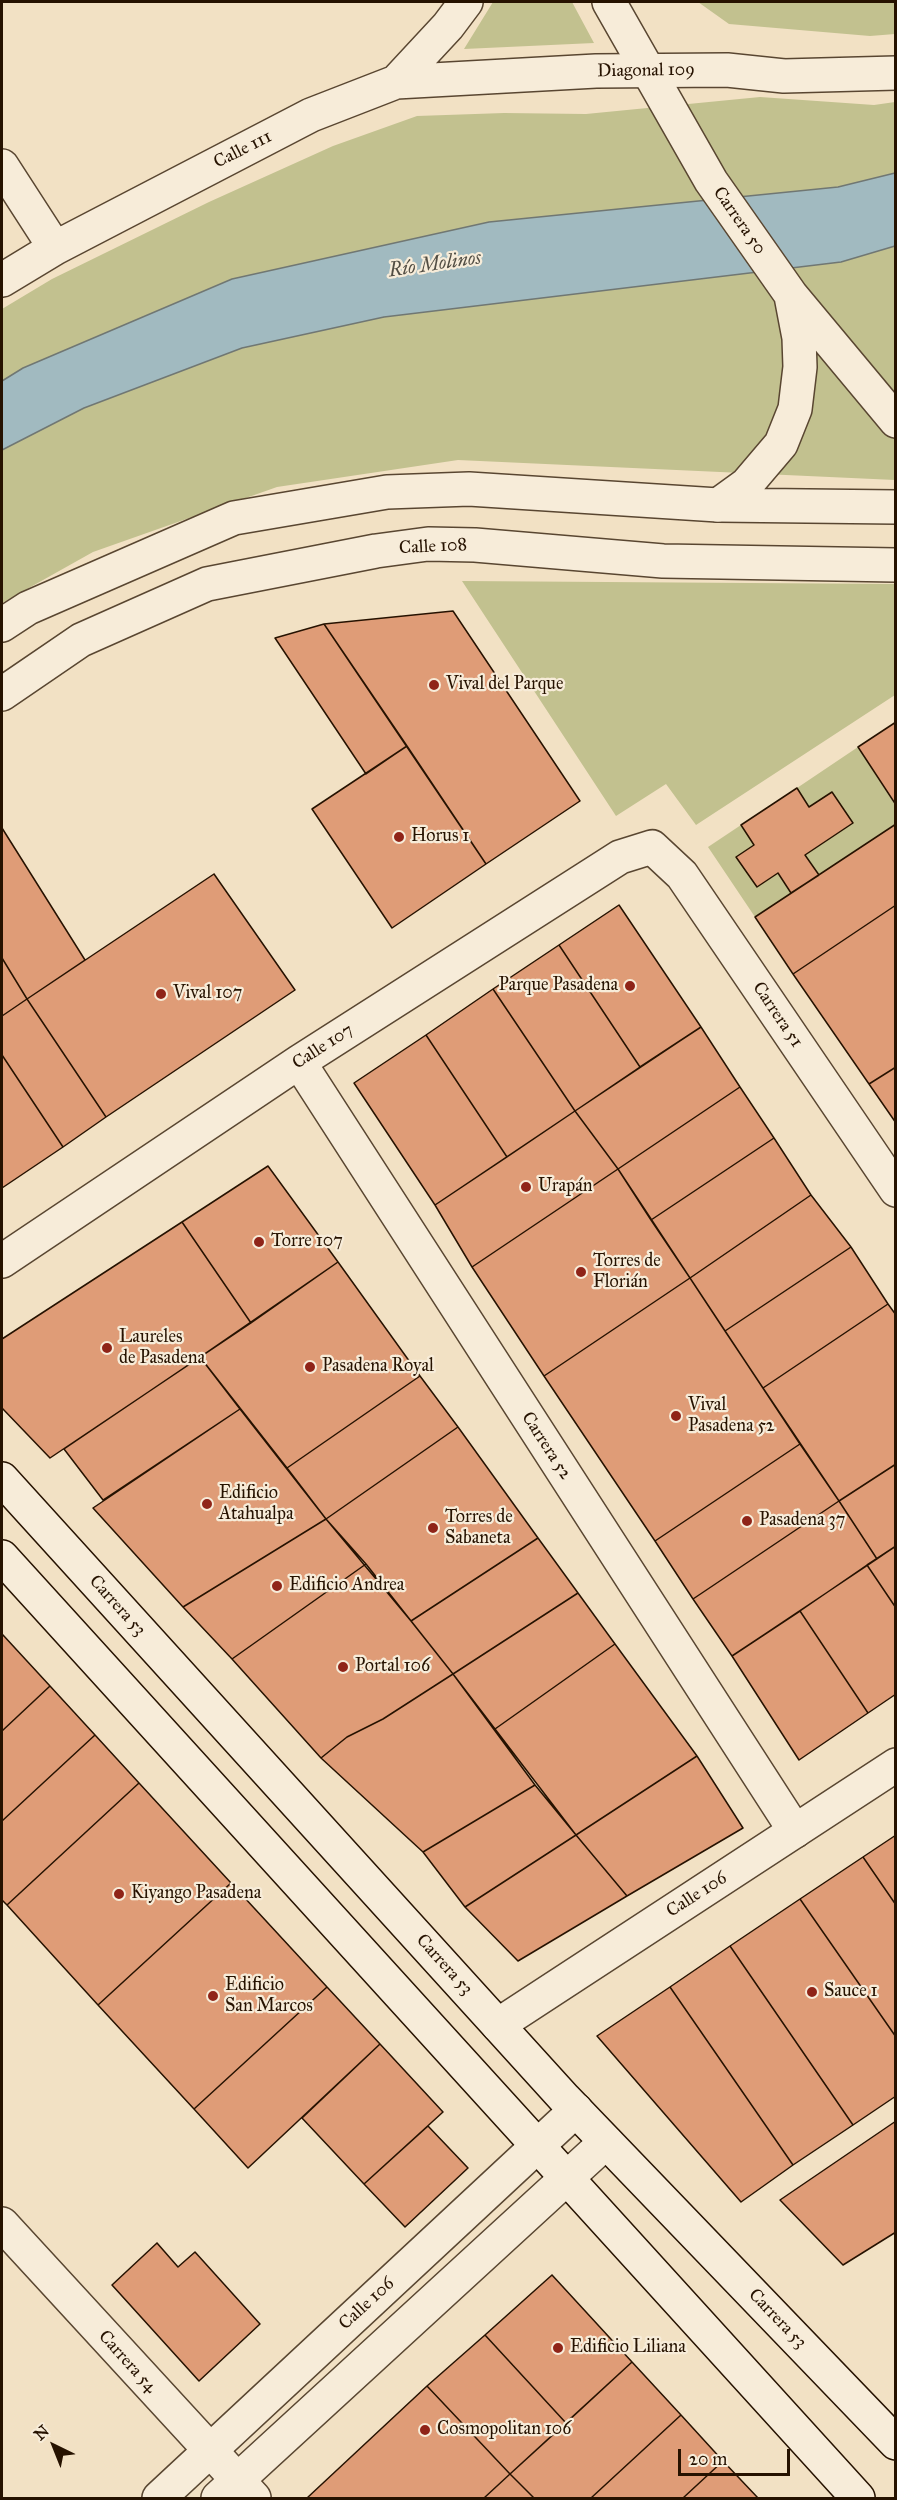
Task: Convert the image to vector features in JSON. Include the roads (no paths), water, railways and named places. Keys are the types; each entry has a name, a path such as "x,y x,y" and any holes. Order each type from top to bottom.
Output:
{"street":[{"name":"Calle 111","path":"2,280 55,248 311,115 396,82 448,26 466,2"},
{"name":"Carrera 50","path":"609,2 711,181 784,285 896,422"},
{"name":"Diagonal 109","path":"396,82 596,71 727,70 784,76 896,73"},
{"path":"2,166 55,248"},
{"path":"718,505 747,484 781,444 795,409 800,367 800,338 784,285"},
{"path":"2,625 28,608 234,518 387,492 469,489 718,505 896,507"},
{"name":"Calle 108","path":"2,694 81,640 207,584 375,551 428,544 475,545 663,561 896,565"},
{"name":"Calle 107","path":"2,1261 299,1062 620,856 652,847"},
{"name":"Carrera 51","path":"652,847 682,875 896,1190"},
{"name":"Carrera 52","path":"299,1062 795,1831"},
{"name":"Carrera 53","path":"2,1479 576,2110 896,2443"},
{"path":"2,1557 858,2499"},
{"name":"Calle 106","path":"498,2025 896,1765"},
{"name":"Calle 106","path":"159,2499 576,2110"},
{"path":"237,2492 606,2142"},
{"name":"Carrera 54","path":"2,2224 184,2425 210,2450 237,2492"}],"water":[{"name":"Río Molinos","path":"895,173 895,246 841,262 384,317 242,348 84,408 2,450 2,381 23,368 232,279 489,222 838,187"}],"place":[{"name":"Vival del Parque","path":"434,685"},
{"name":"Horus 1","path":"399,837"},
{"name":"Parque Pasadena","path":"630,986"},
{"name":"Vival 107","path":"161,994"},
{"name":"Urapán","path":"526,1187"},
{"name":"Torre 107","path":"259,1242"},
{"name":"Torres de Florián","path":"581,1272"},
{"name":"Laureles de Pasadena","path":"107,1348"},
{"name":"Pasadena Royal","path":"310,1367"},
{"name":"Vival Pasadena 52","path":"676,1416"},
{"name":"Edificio Atahualpa","path":"207,1504"},
{"name":"Pasadena 37","path":"747,1521"},
{"name":"Torres de Sabaneta","path":"433,1528"},
{"name":"Edificio Andrea","path":"277,1586"},
{"name":"Portal 106","path":"343,1667"},
{"name":"Kiyango Pasadena","path":"119,1894"},
{"name":"Sauce 1","path":"812,1992"},
{"name":"Edificio San Marcos","path":"213,1996"},
{"name":"Edificio Liliana","path":"558,2348"},
{"name":"Cosmopolitan 106","path":"425,2430"}]}
